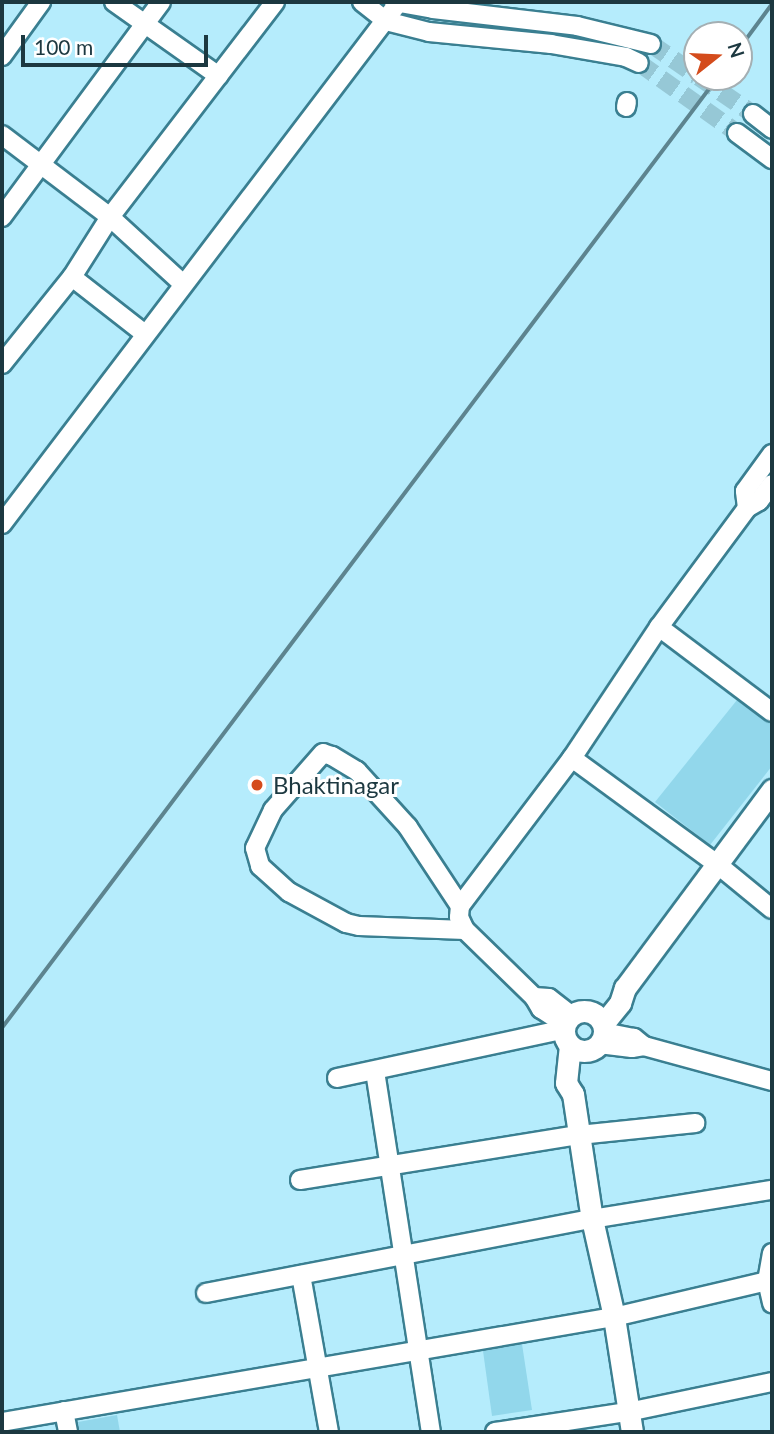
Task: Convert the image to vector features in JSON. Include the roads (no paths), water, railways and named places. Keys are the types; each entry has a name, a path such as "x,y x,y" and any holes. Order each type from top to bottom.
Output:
{"main road":[{"path":"570,1033 591,1050 610,995 625,988 772,790"},
{"path":"600,1029 584,1011 570,1033 566,1083 573,1094 592,1219 614,1317 630,1422"}],"street":[{"path":"2,56 41,2"},
{"path":"114,2 219,76"},
{"path":"2,217 161,2"},
{"path":"2,364 72,277 110,217 275,2"},
{"path":"362,2 386,21 429,32 588,50 626,57 639,63"},
{"path":"2,524 386,21 397,3 577,26 651,44"},
{"path":"753,114 772,129"},
{"path":"737,133 772,159"},
{"path":"2,135 110,217 183,284"},
{"path":"72,277 145,334"},
{"path":"756,503 772,454"},
{"path":"460,906 572,758 659,627 772,484"},
{"path":"659,627 772,712"},
{"path":"465,930 359,926 346,923 289,892 260,866 255,848 273,810 323,753 332,755 357,771 408,827 460,906 460,917 465,930 534,997 541,1009 570,1033"},
{"path":"572,758 717,864 772,909"},
{"path":"600,1029 634,1038 644,1046 772,1082"},
{"path":"337,1078 570,1033"},
{"path":"375,1071 401,1255 420,1353 431,1432"},
{"path":"300,1180 579,1135 695,1123"},
{"path":"206,1293 592,1219 772,1190"},
{"path":"772,1254 772,1303"},
{"path":"301,1275 329,1432"},
{"path":"2,1423 420,1353 614,1317 770,1281"},
{"path":"495,1432 630,1422 772,1382"},
{"path":"64,1411 68,1432"}],"tunnel":[{"path":"651,44 683,66"},
{"path":"639,63 737,133"},
{"path":"719,91 753,114"}],"railway":[{"path":"753,30 772,4"},
{"path":"2,1028 707,91"}],"place":[{"name":"Bhaktinagar","path":"257,785"}]}
